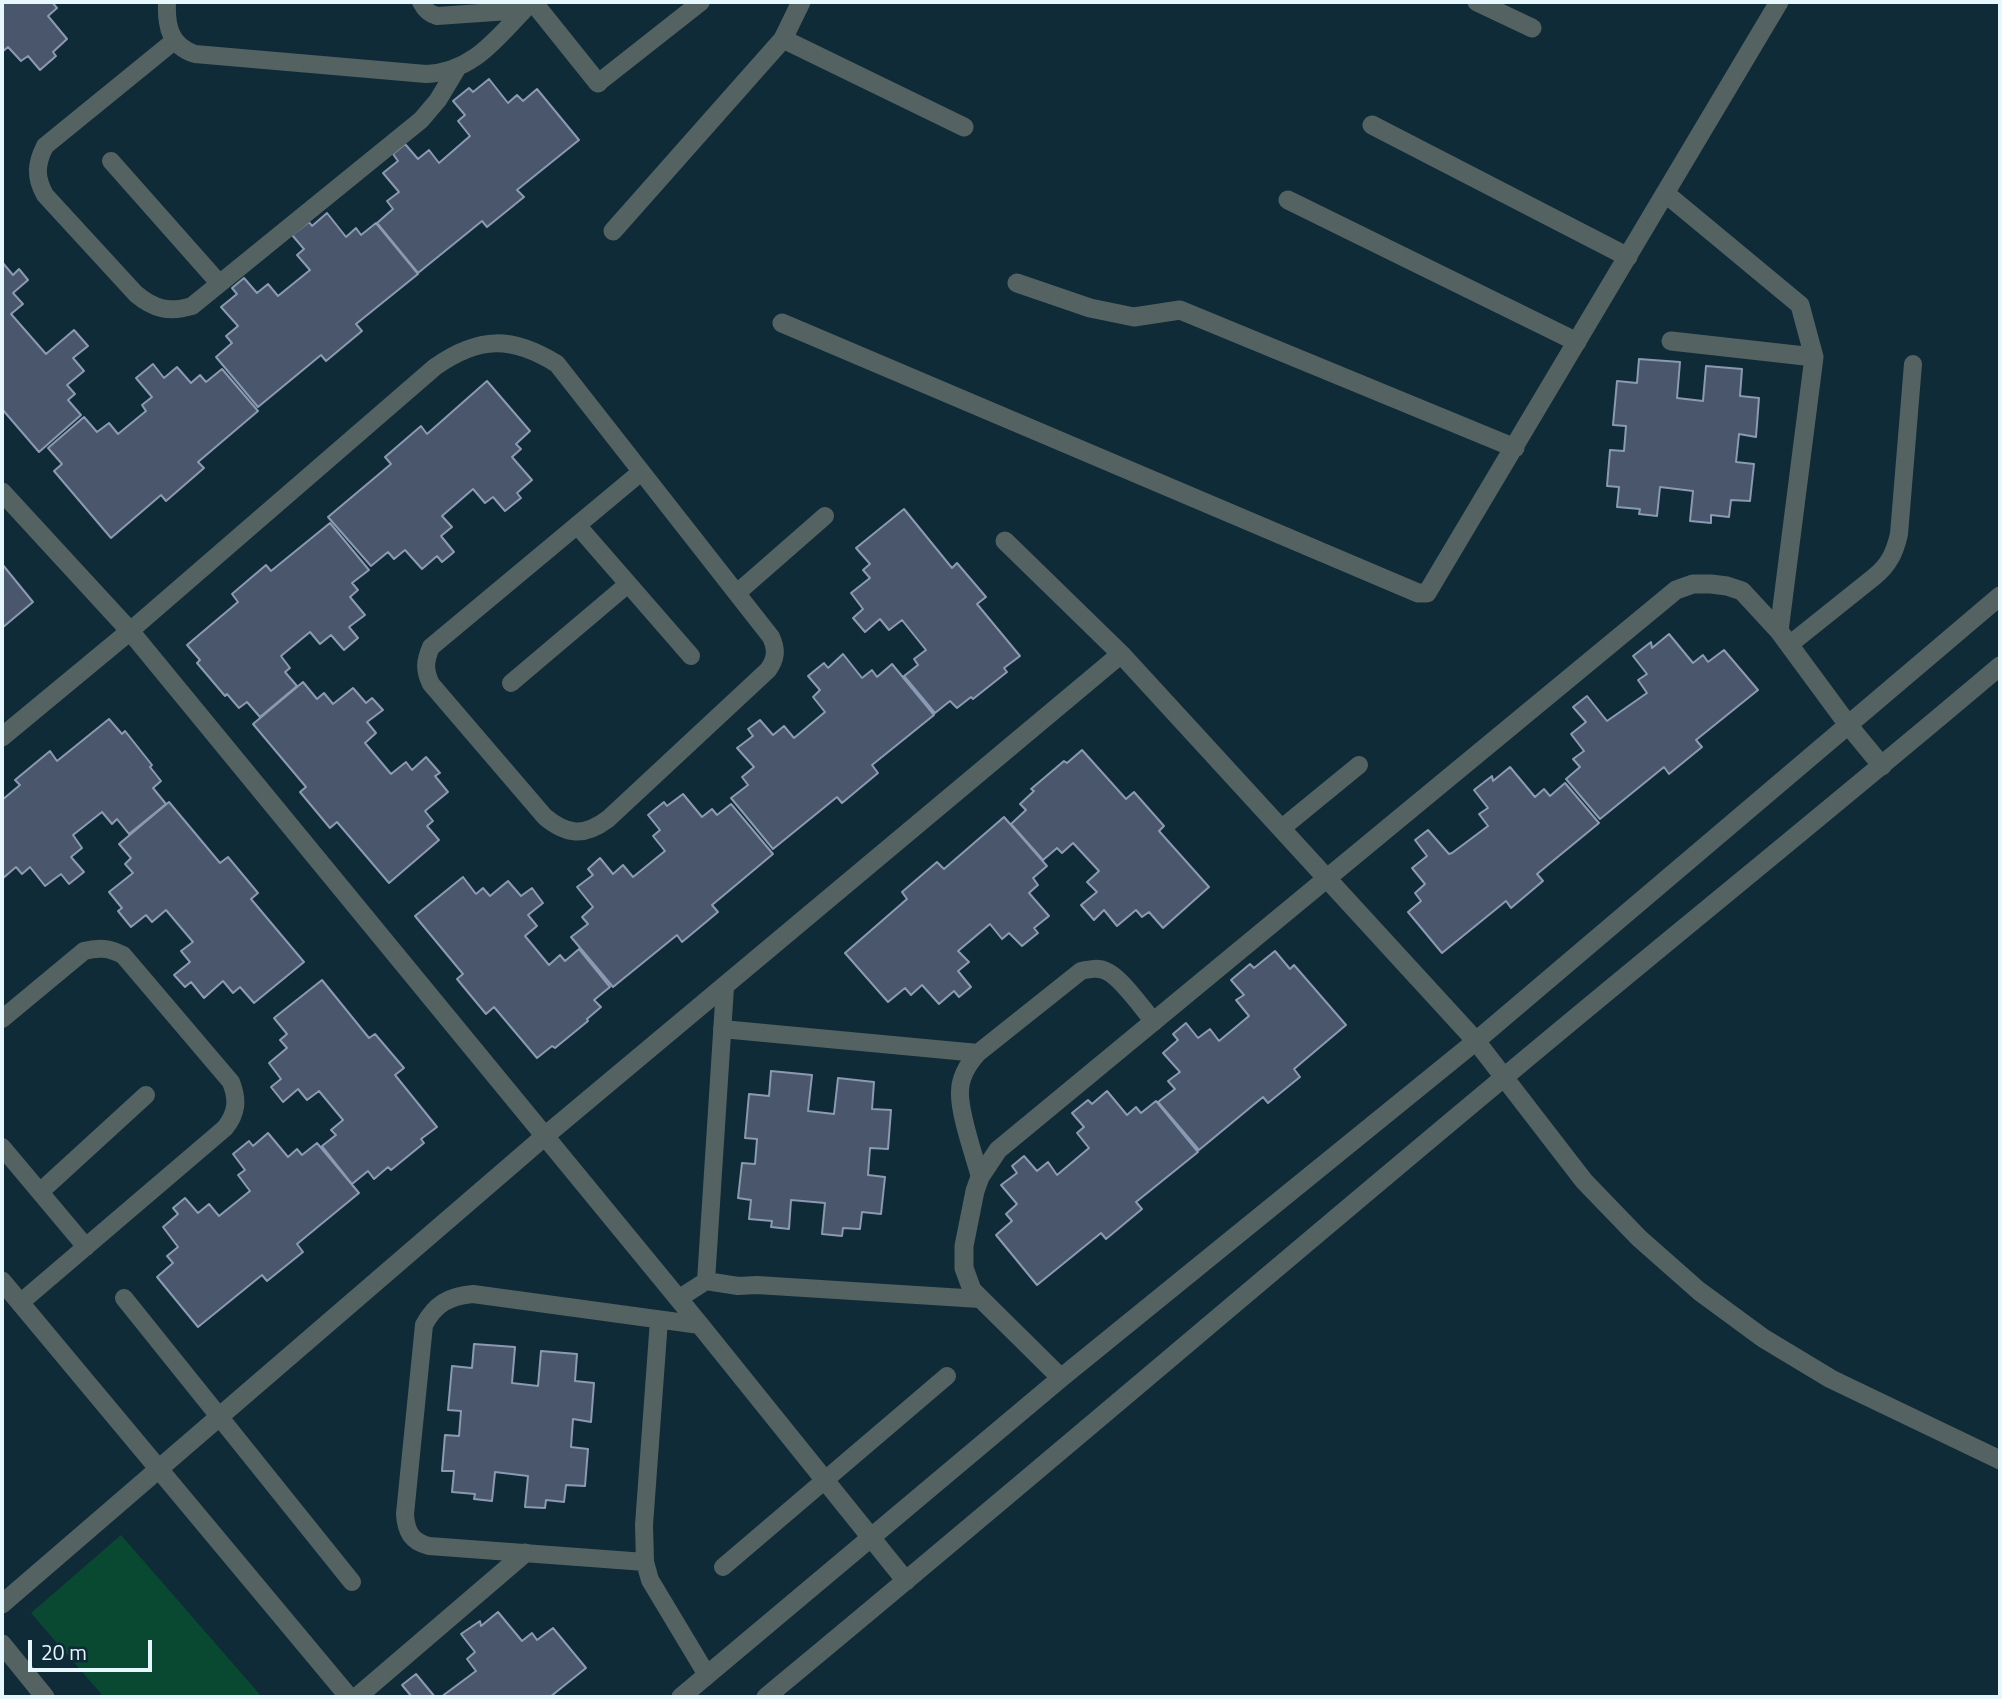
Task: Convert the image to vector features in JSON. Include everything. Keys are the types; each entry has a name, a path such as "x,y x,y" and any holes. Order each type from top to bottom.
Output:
{"street":[{"path":"613,231 783,39 801,2"},
{"path":"1477,2 1532,28"},
{"path":"782,323 1418,593 1427,593 1516,448 1779,2"},
{"path":"530,4 598,83"},
{"path":"783,39 964,127"},
{"path":"1372,125 1628,257"},
{"path":"1665,193 1800,306 1814,357 1784,638"},
{"path":"1289,200 1577,342"},
{"path":"1017,283 1090,307 1134,317 1180,310 1516,448"},
{"path":"1671,341 1814,357"},
{"path":"2,492 130,631 700,1325 906,1581"},
{"path":"1005,541 1121,654 1476,1041 1584,1181 1639,1238 1699,1291 1763,1338 1831,1378 2000,1460"},
{"path":"1061,1378 972,1290 967,1279 964,1246 975,1191 998,1150 1676,590 1693,584 1711,584 1742,591 1784,638 1882,766"},
{"path":"681,1697 1061,1378 1476,1041 2000,596"},
{"path":"2,737 130,631"},
{"path":"2,1604 545,1136 1121,654"},
{"path":"766,1697 1504,1077 2000,666"},
{"path":"2,1281 349,1697"},
{"path":"357,1697 525,1553"},
{"path":"2,1644 45,1697"}],"lane":[{"path":"167,2 166,22 169,32 187,52 426,75 442,74 470,63 530,4"},
{"path":"421,2 430,14 437,16 530,4"},
{"path":"598,83 701,2"},
{"path":"174,40 45,146 39,158 37,172 45,195 136,294 148,304 162,310 192,306 421,120 438,100 456,70"},
{"path":"111,160 219,283"},
{"path":"130,631 453,354 474,346 496,343 518,345 538,353 556,364 771,637 776,654 768,670 608,820 588,831 564,830 545,817 431,684 426,672 426,659 431,648 641,472"},
{"path":"1784,638 1884,569 1896,546 1913,364"},
{"path":"737,593 825,516"},
{"path":"578,525 691,656"},
{"path":"511,683 628,584"},
{"path":"1282,828 1359,765"},
{"path":"2,1019 84,951 110,948 123,955 132,965 231,1082 236,1094 233,1118 225,1128 20,1303"},
{"path":"981,1177 961,1107 960,1092 962,1077 968,1064 978,1053 1081,971 1091,969 1101,969 1115,977 1154,1022"},
{"path":"706,1281 725,987"},
{"path":"722,1029 978,1053"},
{"path":"40,1192 146,1095"},
{"path":"2,1147 86,1247"},
{"path":"678,1299 706,1281 738,1286 981,1299"},
{"path":"645,1562 429,1546 418,1544 410,1536 405,1526 405,1514 424,1325 431,1312 442,1302 457,1295 473,1294 700,1325"},
{"path":"124,1298 352,1582"},
{"path":"659,1320 644,1525 645,1562 650,1580 707,1675"},
{"path":"723,1566 947,1376"}],"green space":[{"path":"121,1535 262,1697 104,1697 31,1613"}],"building":[{"path":"2,2 52,2 57,8 48,16 67,39 53,52 56,56 40,70 28,56 21,61 8,47 2,52"},
{"path":"489,79 508,103 517,95 523,101 537,89 579,140 517,190 524,197 487,227 482,221 418,273 377,223 393,209 387,201 399,192 383,173 398,161 393,154 405,144 418,159 429,150 439,163 470,136 458,121 465,115 453,101 469,88 473,92"},
{"path":"327,213 346,237 356,228 361,235 376,223 418,274 356,324 362,331 326,361 321,355 258,407 216,357 232,343 226,336 238,326 221,307 237,294 232,288 244,278 257,293 268,284 278,296 310,270 297,255 304,249 292,235 309,222 312,226"},
{"path":"2,262 13,275 19,269 28,280 13,293 23,304 11,314 46,354 74,330 88,346 73,358 84,371 67,385 75,394 68,400 81,415 39,452 2,409"},
{"path":"1639,359 1680,362 1677,398 1703,401 1706,366 1742,369 1740,396 1759,398 1756,437 1739,434 1736,462 1754,464 1750,501 1731,500 1729,517 1711,515 1711,523 1690,521 1693,491 1660,487 1657,516 1639,514 1640,509 1617,507 1619,487 1607,486 1610,450 1624,451 1626,426 1613,425 1617,381 1637,383"},
{"path":"153,364 164,378 177,367 191,383 200,375 206,382 222,369 258,411 198,462 204,468 166,501 161,495 111,538 54,471 62,464 48,448 84,417 97,432 109,423 118,434 146,411 142,405 152,397 136,378"},
{"path":"487,381 530,431 516,444 521,449 512,457 532,480 517,493 521,498 505,511 493,497 485,503 473,489 442,516 452,527 441,536 454,552 442,562 437,556 422,569 405,550 394,559 388,552 371,566 328,517 391,464 385,457 421,426 427,434"},
{"path":"904,509 952,568 957,563 986,597 977,604 1020,656 1004,668 1007,672 973,699 971,697 957,708 950,701 935,713 904,676 918,665 914,659 926,650 902,620 889,630 880,619 865,632 853,618 863,609 851,593 870,578 863,570 870,564 856,548"},
{"path":"330,523 369,570 352,583 358,590 350,597 365,615 349,627 358,638 344,650 331,635 320,644 310,632 281,656 290,668 285,672 297,686 260,717 247,702 239,708 227,694 225,696 197,663 200,660 187,645 238,602 232,594 266,565 271,571"},
{"path":"2,564 33,602 2,628"},
{"path":"1669,634 1693,663 1703,655 1708,662 1724,650 1758,690 1696,740 1702,747 1669,774 1664,767 1600,819 1566,779 1580,767 1573,759 1584,751 1571,734 1586,722 1573,707 1587,696 1607,721 1647,693 1638,680 1647,674 1633,656 1651,642 1652,648"},
{"path":"843,654 862,678 872,670 877,677 892,664 934,715 872,765 878,773 842,803 837,797 773,849 731,798 748,785 742,777 754,767 737,748 753,736 748,729 760,720 773,735 784,726 794,738 825,712 813,697 820,690 808,676 824,663 828,668"},
{"path":"303,682 317,699 324,693 333,704 353,688 366,703 372,698 383,710 367,722 376,733 365,743 391,774 406,762 412,770 426,757 440,773 435,776 448,792 425,811 433,821 427,826 439,840 389,883 337,822 330,828 300,792 306,787 253,724"},
{"path":"109,719 122,734 125,731 152,765 150,767 161,781 153,788 166,804 129,834 117,819 112,824 102,812 73,835 82,848 71,857 84,872 69,884 61,874 45,886 30,867 22,874 16,867 2,879 2,800 20,785 15,780 50,751 57,761"},
{"path":"1082,750 1126,799 1134,792 1164,826 1159,831 1209,887 1163,928 1149,912 1142,917 1136,910 1117,926 1104,910 1094,920 1081,905 1097,892 1087,882 1099,871 1073,843 1062,853 1057,848 1043,860 1011,824 1026,810 1020,804 1034,791 1031,789 1064,761 1067,763"},
{"path":"1510,767 1535,797 1544,789 1550,796 1565,783 1599,823 1537,874 1543,881 1511,908 1506,901 1442,953 1408,912 1421,901 1415,893 1425,884 1412,868 1427,856 1415,840 1428,830 1449,854 1488,826 1479,814 1488,808 1474,790 1492,776 1493,781"},
{"path":"683,794 702,817 712,809 717,815 731,804 773,854 712,905 718,912 682,942 677,935 613,987 571,937 588,924 582,917 593,907 577,887 593,875 588,869 600,858 613,874 623,865 633,877 665,851 653,836 660,830 648,815 664,802 667,806"},
{"path":"169,802 220,863 228,857 258,893 251,899 304,962 254,1003 240,987 233,993 223,981 204,998 191,982 185,987 174,975 190,962 181,951 193,942 166,910 152,922 146,915 131,927 118,911 122,908 109,892 133,873 125,864 131,858 119,844"},
{"path":"1004,817 1047,866 1033,878 1038,885 1029,893 1049,916 1034,928 1038,933 1022,946 1009,933 1002,939 990,924 958,951 969,962 958,971 971,987 959,997 954,991 939,1004 922,985 911,995 905,988 888,1002 845,953 907,899 902,892 937,862 944,869"},
{"path":"463,877 476,894 483,888 490,896 508,881 521,896 532,888 543,903 528,915 537,926 525,936 549,965 560,955 565,961 579,949 610,987 594,1000 601,1007 588,1021 555,1048 552,1046 537,1058 494,1007 486,1014 457,979 463,974 415,916"},
{"path":"1275,951 1290,969 1294,965 1346,1025 1294,1069 1300,1077 1268,1103 1263,1097 1199,1150 1158,1102 1175,1089 1168,1081 1180,1072 1163,1053 1178,1040 1173,1034 1186,1023 1198,1038 1210,1029 1219,1041 1249,1016 1236,1000 1244,995 1231,980 1250,964 1254,968"},
{"path":"322,980 369,1038 375,1034 404,1068 395,1075 437,1127 421,1139 424,1143 391,1170 388,1167 374,1179 368,1171 352,1184 322,1146 336,1135 331,1130 343,1120 319,1091 307,1100 298,1089 283,1102 271,1087 281,1079 269,1063 287,1048 280,1040 287,1034 274,1018"},
{"path":"771,1071 812,1075 808,1111 834,1114 838,1078 874,1082 872,1109 891,1110 888,1149 870,1148 868,1175 885,1177 881,1214 862,1212 860,1229 843,1228 842,1236 822,1234 825,1203 791,1200 789,1229 771,1227 772,1221 749,1219 751,1200 738,1198 742,1163 755,1164 757,1139 745,1138 749,1094 769,1096"},
{"path":"1107,1091 1127,1115 1136,1107 1141,1113 1156,1101 1198,1152 1136,1202 1142,1209 1106,1239 1101,1233 1037,1285 996,1235 1012,1221 1006,1214 1017,1204 1001,1185 1017,1173 1012,1166 1024,1156 1037,1171 1048,1162 1057,1175 1089,1148 1077,1133 1084,1127 1072,1113 1088,1100 1092,1104"},
{"path":"268,1133 288,1157 297,1149 302,1155 317,1143 359,1193 297,1244 303,1252 267,1281 262,1275 198,1327 157,1277 173,1263 167,1256 178,1247 163,1227 178,1214 173,1208 185,1198 198,1213 209,1204 219,1216 250,1191 238,1175 245,1170 233,1154 249,1141 253,1146"},
{"path":"474,1344 515,1347 512,1383 538,1386 541,1351 577,1354 575,1381 594,1383 591,1422 573,1419 571,1447 588,1449 585,1486 566,1485 564,1502 546,1500 545,1508 525,1507 528,1476 495,1472 492,1501 474,1499 475,1494 452,1492 454,1471 442,1471 445,1435 459,1436 461,1411 448,1410 452,1366 472,1368"},
{"path":"498,1612 522,1641 532,1633 537,1640 553,1628 586,1668 550,1697 441,1697 476,1671 467,1659 475,1652 461,1634 480,1621 481,1626"},
{"path":"416,1674 435,1697 412,1697 402,1685"}]}
